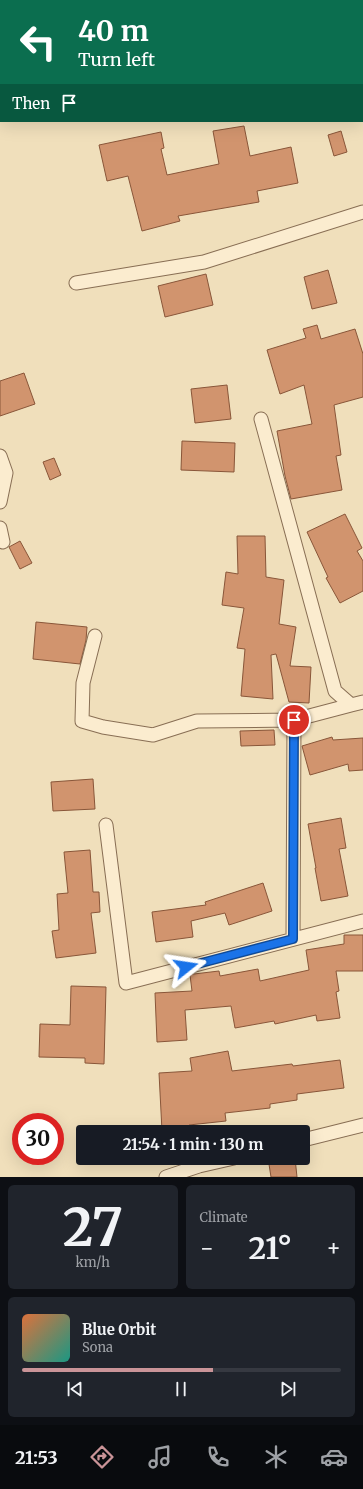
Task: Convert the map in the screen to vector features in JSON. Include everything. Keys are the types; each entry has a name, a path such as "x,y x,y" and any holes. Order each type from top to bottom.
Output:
{"street":[{"path":"76,284 204,262 363,212"},
{"path":"261,419 335,690 357,704"},
{"path":"0,456 6,473 0,502"},
{"path":"0,528 3,542"},
{"path":"95,636 83,683 82,721 103,727 153,735 197,720 294,720 357,704"},
{"path":"293,939 294,720"},
{"path":"106,825 126,983 363,920"},
{"path":"310,1138 363,1125"},
{"path":"166,1177 203,1165"}],"building":[{"path":"244,126 250,156 291,147 298,183 257,191 259,202 178,216 180,221 142,231 128,176 107,181 99,145 161,132 164,148 161,149 167,175 219,164 213,131"},
{"path":"341,131 347,152 334,156 328,135"},
{"path":"328,270 337,303 312,309 304,277"},
{"path":"206,274 213,305 165,317 158,286"},
{"path":"317,325 321,339 355,329 363,354 363,397 334,405 341,455 336,456 342,490 291,499 285,476 277,431 312,424 304,385 280,394 267,350 306,338 303,329"},
{"path":"24,373 35,404 0,416 0,381"},
{"path":"227,385 231,419 195,423 191,389"},
{"path":"182,441 235,443 234,472 181,470"},
{"path":"54,458 61,475 50,480 43,462"},
{"path":"345,514 362,548 357,551 363,561 363,591 340,603 326,578 328,577 307,532"},
{"path":"237,536 265,536 266,577 284,580 279,624 296,627 290,666 311,667 309,703 289,702 276,654 271,655 273,699 241,696 245,649 237,648 244,608 222,605 226,572 238,574"},
{"path":"20,541 32,563 20,569 9,547"},
{"path":"36,622 87,627 86,640 80,664 33,659"},
{"path":"274,730 275,745 241,746 240,731"},
{"path":"332,737 333,740 363,738 363,770 349,771 348,764 310,775 302,746"},
{"path":"93,779 95,809 53,811 51,782"},
{"path":"341,818 346,848 339,849 348,896 321,901 308,824"},
{"path":"90,850 93,892 99,892 100,912 91,913 96,953 56,958 52,931 59,930 57,894 68,893 64,852"},
{"path":"263,883 272,911 229,925 225,913 191,921 193,937 156,942 152,912 206,905 205,902"},
{"path":"344,935 363,935 363,971 336,971 339,991 336,992 340,1018 317,1021 316,1015 275,1024 274,1021 235,1028 231,1006 185,1010 187,1040 157,1042 155,993 192,991 190,975 194,974 219,971 220,976 258,969 260,981 309,970 306,950 344,944"},
{"path":"71,986 106,987 104,1064 85,1063 85,1058 39,1057 40,1024 70,1025"},
{"path":"228,1051 232,1071 292,1064 293,1066 340,1060 344,1088 297,1094 297,1100 270,1104 270,1108 225,1113 226,1121 189,1125 162,1125 159,1073 192,1071 190,1058"},
{"path":"269,1165 296,1165 297,1177 271,1177"}],"route":[{"path":"186,967 293,939 294,720"}]}
